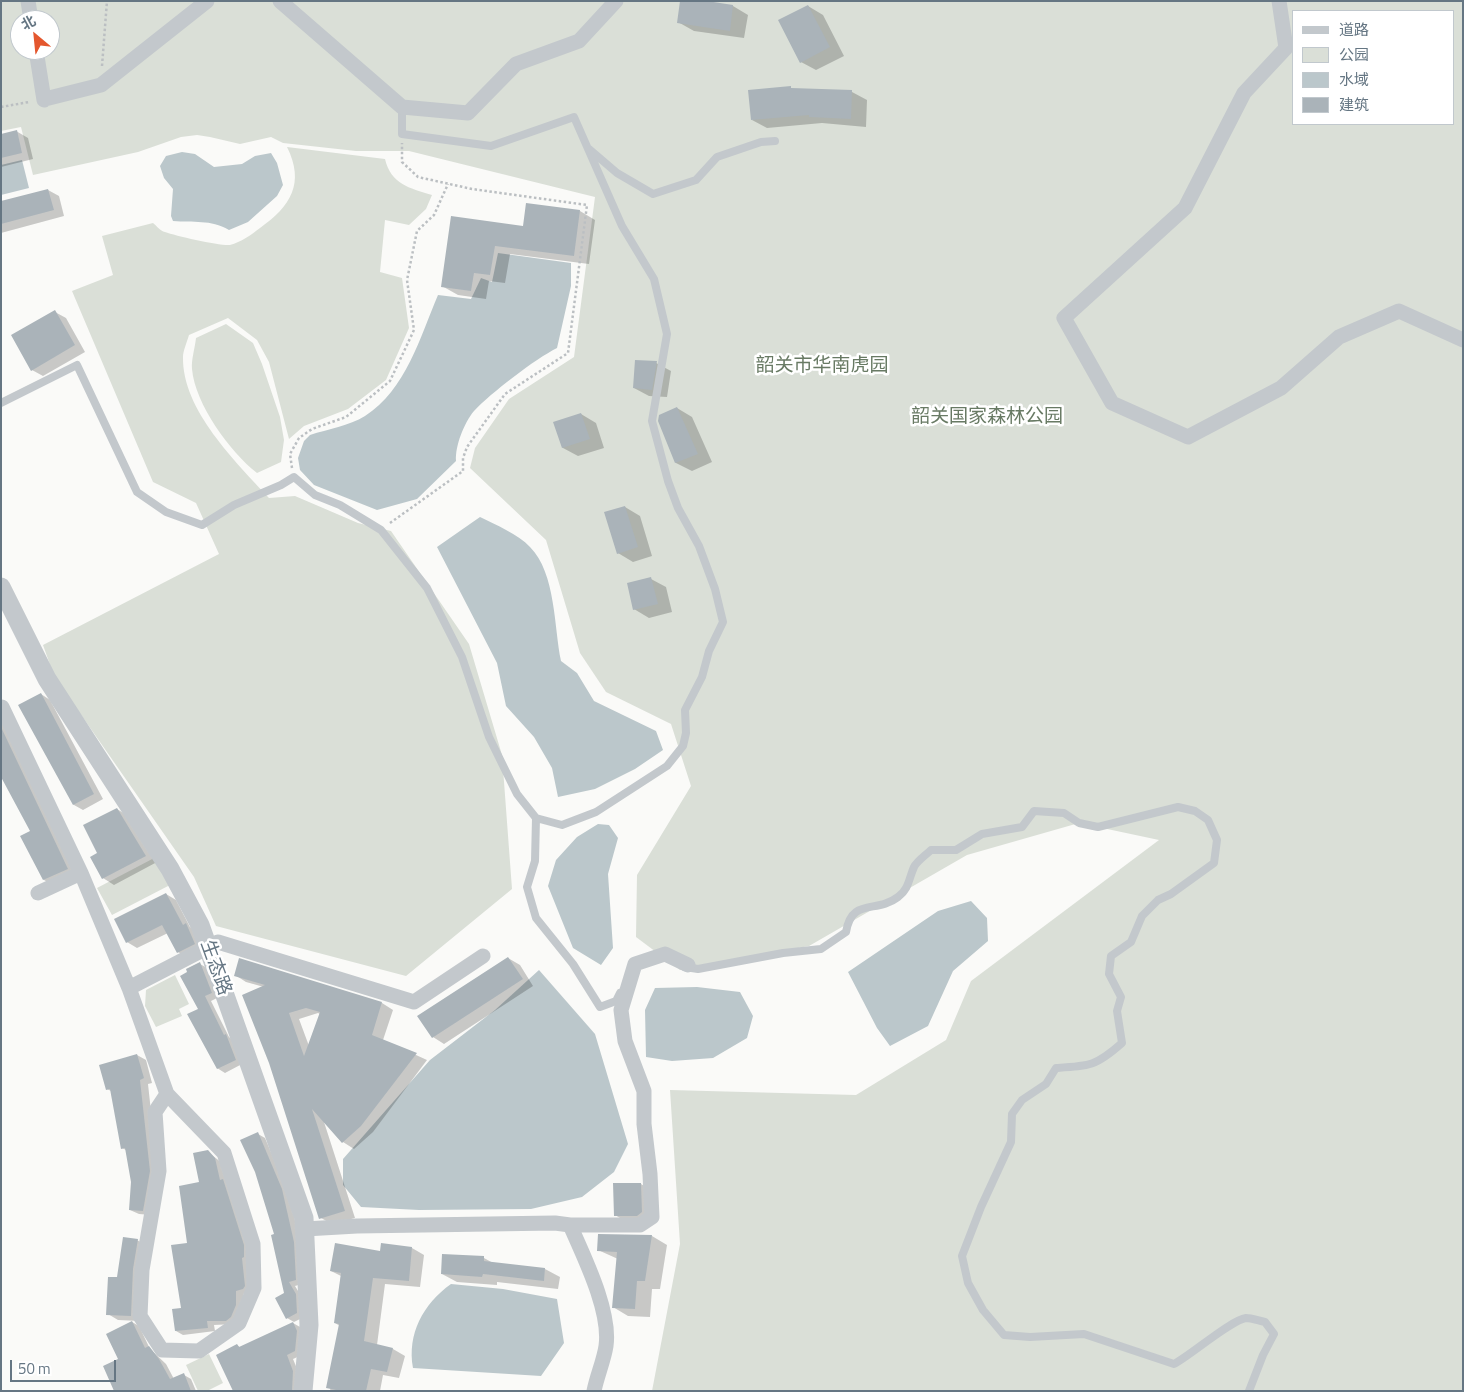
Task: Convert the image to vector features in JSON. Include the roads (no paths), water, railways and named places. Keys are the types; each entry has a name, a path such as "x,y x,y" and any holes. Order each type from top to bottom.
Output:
{"street":[{"path":"38,60 44,100 101,85 207,1"},
{"path":"280,1 402,107 468,113 516,64 579,41 616,1"},
{"path":"1278,1 1286,48 1244,93 1185,208 1064,318 1112,403 1188,437 1280,388 1339,337 1399,311 1463,340"},
{"name":"生态路","path":"1,587 47,679 170,869 200,925 304,1218 309,1325 303,1391"},
{"path":"2,707 81,873 129,988 167,1094 224,1153 253,1244 254,1288 239,1323 199,1351 162,1350 140,1316 142,1270 159,1171 155,1112 167,1094"},
{"path":"38,893 81,873"},
{"path":"129,988 218,942 414,1002 483,956"},
{"path":"305,1229 536,1223 640,1225 652,1216 650,1174 644,1124 644,1090 625,1041 620,1010 636,964 665,954 688,965"},
{"path":"570,1225 599,1299 606,1330 606,1347 594,1391"}],"lane":[{"path":"1,402 77,365 137,492 166,512 202,525 234,505 281,485 294,477 316,495 340,505 381,530 427,588 462,658 489,738 517,794 536,818 562,825 596,812 666,766 683,746 686,733 685,710 702,677 709,651 723,622 699,546 678,508 668,481 652,421 667,334 654,279 622,226 574,117 491,146 402,134 402,107"},
{"path":"588,148 617,173 653,194 696,180 717,157 761,142 775,141"},
{"path":"536,818 535,861 528,887 536,918 573,964 600,1007 616,1000 628,963 650,959 672,961 678,965 698,969 783,953 821,949 846,932 848,921 853,912 870,906 879,908 899,897 910,883 915,866 931,850 956,850 982,834 1022,827 1034,811 1064,813 1079,823 1098,827 1178,807 1195,811 1208,820 1217,840 1214,863 1170,894 1158,900 1142,916 1131,942 1111,956 1109,974 1121,997 1117,1012 1122,1043 1102,1061 1087,1067 1056,1068 1046,1084 1022,1100 1012,1114 1010,1142 981,1207 962,1256 968,1283 983,1310 1004,1335 1084,1334 1174,1364 1190,1355 1233,1323 1246,1318 1265,1322 1274,1334 1263,1354 1249,1391"}],"water":[{"path":"182,152 195,154 214,167 242,164 255,156 271,153 277,163 283,185 277,196 248,222 229,230 215,224 173,221 171,216 173,189 164,178 160,166 166,156"},
{"path":"22,160 29,188 1,195 1,165"},
{"path":"498,253 571,263 571,286 557,348 514,377 474,411 461,435 456,461 417,499 377,510 314,485 300,470 298,458 304,441 310,435 359,419 379,405 391,392 410,362 438,295 471,299 481,278 492,282"},
{"path":"480,517 519,538 539,558 545,571 553,601 561,661 577,673 594,701 656,731 663,750 635,769 595,789 558,797 552,768 534,737 506,706 497,663 437,547"},
{"path":"598,824 609,825 618,838 608,874 613,948 601,965 573,948 548,886 556,860 577,837"},
{"path":"971,901 987,918 988,941 953,971 928,1026 890,1046 877,1028 848,972 938,911"},
{"path":"539,970 595,1034 628,1144 614,1172 582,1197 531,1209 419,1210 361,1207 343,1185 343,1159 430,1060 495,1010"},
{"path":"697,987 740,992 753,1016 747,1038 713,1058 672,1061 646,1057 645,1010 655,988"},
{"path":"451,1284 503,1289 557,1299 564,1343 541,1376 413,1368 412,1343 419,1321 432,1301"}],"park label":[{"name":"韶关市华南虎园","path":"822,366"},
{"name":"韶关国家森林公园","path":"987,417"}]}
